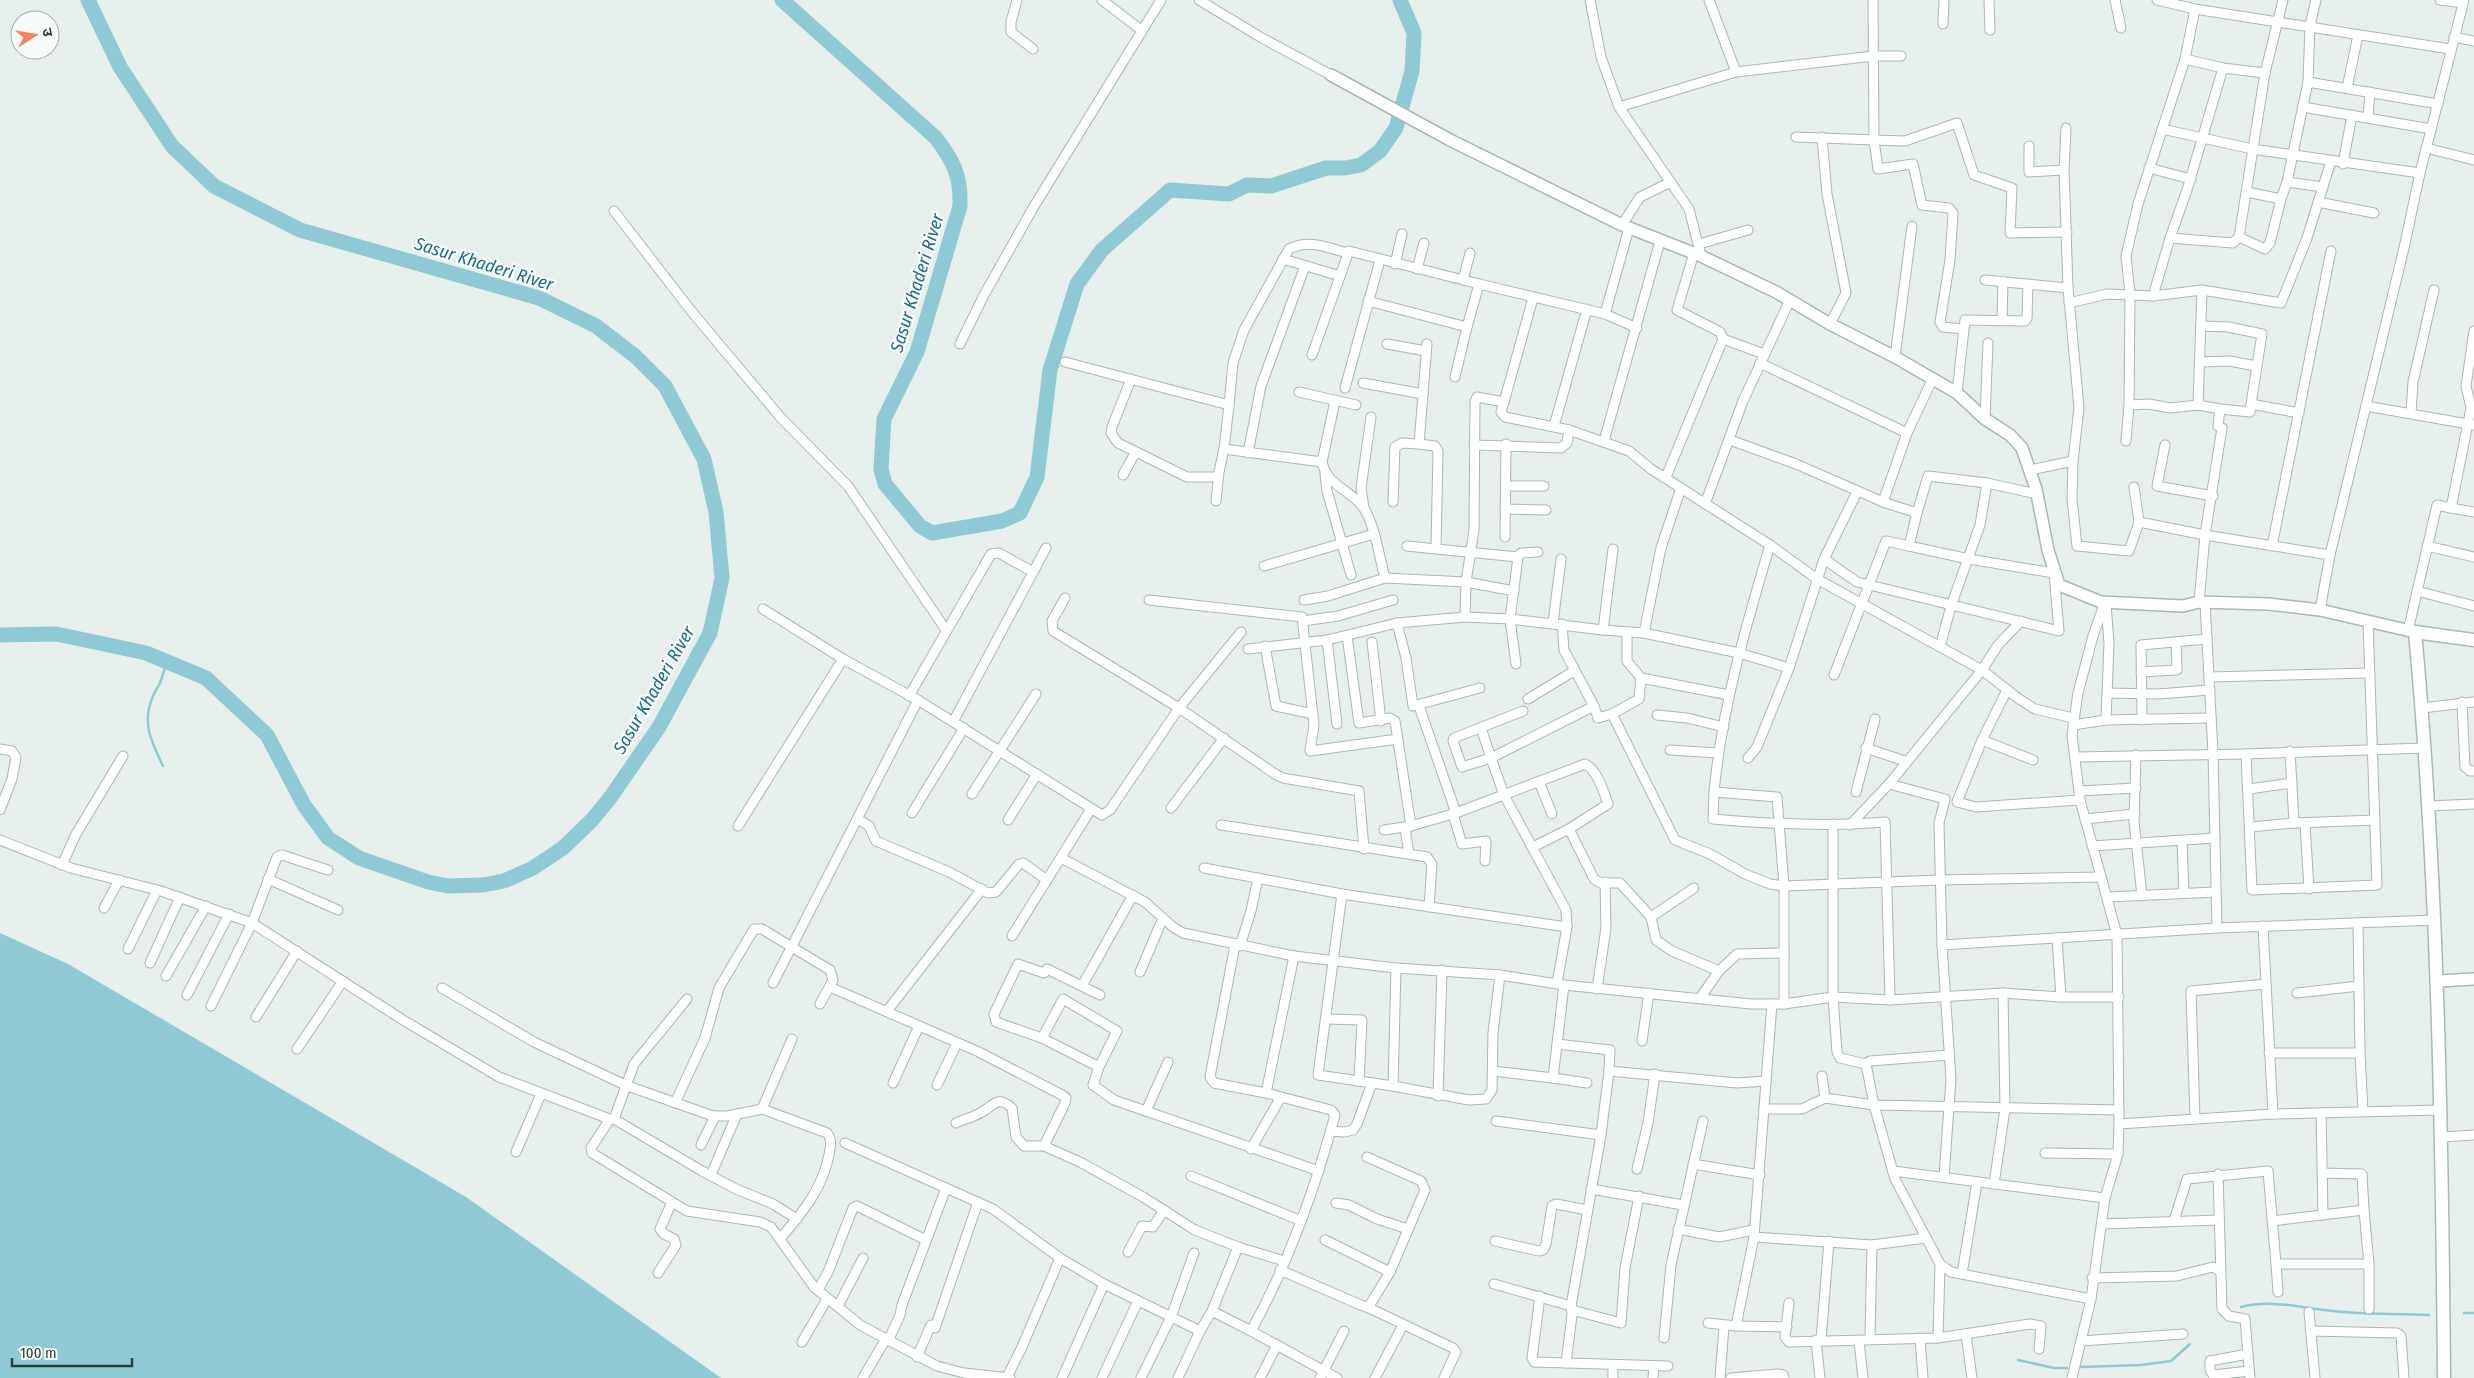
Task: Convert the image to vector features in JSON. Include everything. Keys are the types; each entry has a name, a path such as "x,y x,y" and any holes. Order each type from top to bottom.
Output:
{"main road":[{"path":"2444,1378 2442,1137 2438,981 2422,708 2411,632 2474,640"}],"street":[{"path":"1017,0 1011,22 1011,32 1032,49"},
{"path":"1102,0 1141,30"},
{"path":"960,344 984,295 1033,208 1161,0"},
{"path":"1199,0 1262,38 1450,140 1626,227 1660,242 1698,251 1790,300 1830,324 1895,357 1957,393 1985,419 2010,435 2022,448 2037,494 2054,573 2059,631 1857,582 1824,559"},
{"path":"1590,0 1601,57 1619,107 1688,209 1698,251 1677,310 1723,334 1723,339 1666,477"},
{"path":"1709,0 1736,72"},
{"path":"1873,0 1874,140 1878,169 1913,164 1922,205 1950,208 1954,213 1950,260 1940,322 1944,327 1963,329"},
{"path":"1943,24 1944,0"},
{"path":"1989,0 1990,30"},
{"path":"2115,0 2121,28"},
{"path":"2157,0 2195,9 2310,25 2358,35 2450,49"},
{"path":"2170,238 2233,243 2239,237 2265,73 2283,0"},
{"path":"2239,237 2265,249 2270,243 2287,182 2308,82 2310,25 2316,0"},
{"path":"2320,610 2330,555 2404,248 2420,173 2450,49 2464,2 2440,0"},
{"path":"2126,441 2129,405 2130,294 2126,256 2149,168 2185,59 2195,9"},
{"path":"2347,88 2358,35"},
{"path":"2454,37 2474,41"},
{"path":"1619,107 1736,72 1873,56 1902,56"},
{"path":"2185,59 2223,68 2265,73"},
{"path":"2153,296 2170,238 2191,179 2223,68"},
{"path":"2308,82 2438,104"},
{"path":"2368,117 2370,92"},
{"path":"2303,107 2431,129"},
{"path":"2343,164 2352,115"},
{"path":"1796,136 1905,141 1957,123 1974,175 2012,188 2010,232 2067,232"},
{"path":"2066,128 2064,170 2068,288 2079,408 2073,461 2072,499 2077,546 2129,551 2139,522 2134,486"},
{"path":"2162,129 2252,149 2292,154 2343,164 2420,173"},
{"path":"1822,137 1827,194 1846,293 1830,324"},
{"path":"2029,146 2030,172 2064,170"},
{"path":"2426,148 2474,160"},
{"path":"2069,302 2107,294 2153,296 2202,290 2280,303 2307,238 2331,161"},
{"path":"2149,168 2191,179"},
{"path":"1605,314 1626,227 1640,197 1671,182"},
{"path":"2287,182 2323,187"},
{"path":"2247,192 2281,200"},
{"path":"2318,202 2374,213"},
{"path":"614,211 692,312 781,418 848,486 946,630"},
{"path":"1895,357 1912,226"},
{"path":"1698,251 1748,230"},
{"path":"1394,264 1402,234"},
{"path":"1604,441 1660,242"},
{"path":"1216,501 1218,476 1224,449 1233,363 1244,330 1283,260 1289,250 1300,244 1310,243 1347,253 1354,251 1394,264 1533,298 1587,309 1605,314 1637,328"},
{"path":"1417,269 1424,243"},
{"path":"2272,546 2331,251"},
{"path":"1312,355 1347,253"},
{"path":"1463,280 1470,253"},
{"path":"1283,260 1340,276"},
{"path":"1345,388 1380,260"},
{"path":"1248,452 1261,386 1306,266"},
{"path":"1985,280 2068,288"},
{"path":"2002,321 2003,281"},
{"path":"1455,377 1479,284"},
{"path":"1957,393 1965,320 2025,321 2027,318 2028,284"},
{"path":"2198,404 2202,290"},
{"path":"2412,413 2413,382 2434,290"},
{"path":"1533,298 1501,412 1505,416 1569,430 1604,441 1629,452 1651,469 1770,545 1817,578 1982,670 2035,709 2073,721 2211,718"},
{"path":"1705,504 1730,440 1743,400 1790,300"},
{"path":"1368,301 1467,326"},
{"path":"1554,426 1587,309"},
{"path":"2129,405 2149,404 2170,408 2198,404 2220,409 2250,412 2262,334 2228,327 2201,326"},
{"path":"2451,508 2471,423 2471,408 2466,377 2474,331"},
{"path":"1723,339 1907,433"},
{"path":"1985,419 1988,343"},
{"path":"1387,344 1426,348 1419,444"},
{"path":"2199,362 2229,361 2256,366"},
{"path":"1065,362 1229,404"},
{"path":"1883,502 1907,433 1933,378"},
{"path":"1131,379 1112,427 1111,434 1118,443 1187,477 1218,476"},
{"path":"1363,383 1423,394"},
{"path":"1299,392 1356,405"},
{"path":"1464,617 1466,582 1474,530 1474,445 1477,397 1504,402"},
{"path":"1335,401 1322,462 1341,544 1351,575"},
{"path":"2250,404 2299,414"},
{"path":"2366,406 2471,423"},
{"path":"2217,928 2210,690 2207,639 2202,602 2204,535 2213,496 2222,428 2218,426 2220,409"},
{"path":"1371,417 1361,488 1364,508 1374,534 1385,578"},
{"path":"1474,445 1506,444 1561,448 1567,444 1569,430"},
{"path":"1730,440 1796,464 1857,492 1917,513"},
{"path":"1392,502 1395,447 1402,443 1435,446 1438,451 1436,549"},
{"path":"1505,536 1506,444"},
{"path":"2166,445 2157,486 2213,496"},
{"path":"1224,449 1322,462"},
{"path":"1123,475 1135,453"},
{"path":"2030,470 2073,461"},
{"path":"1325,474 1364,508"},
{"path":"1909,546 1928,476 1987,483 2037,494"},
{"path":"1940,647 1951,606 1980,525 1987,483"},
{"path":"1506,486 1544,486"},
{"path":"1644,633 1661,548 1681,488"},
{"path":"1748,758 1757,747 1789,668 1824,559 1857,492"},
{"path":"2054,573 2059,585 2106,602 2183,606 2202,602 2268,604 2320,610 2368,620 2411,632 2417,591 2437,505 2474,512"},
{"path":"1505,510 1546,510"},
{"path":"2139,522 2204,535 2330,555"},
{"path":"1264,566 1374,534"},
{"path":"1834,675 1886,541 1969,559 2054,573"},
{"path":"1770,545 1739,652 1729,695 1718,753 1713,820 1780,824 1850,825 1885,822 1890,1000"},
{"path":"1407,546 1518,557"},
{"path":"2427,546 2474,557"},
{"path":"953,722 1046,548"},
{"path":"1603,630 1612,549"},
{"path":"1516,664 1510,618 1518,557 1521,553 1538,552"},
{"path":"773,983 858,819 946,630 991,554 999,553 1033,572"},
{"path":"1561,559 1557,623 1564,650 1594,706 1598,718 1612,714 1639,700 1642,678"},
{"path":"1304,600 1328,596 1385,578 1466,582 1514,591"},
{"path":"2417,591 2474,606"},
{"path":"1065,598 1052,621 1054,631 1179,708 1283,778 1359,791 1364,849"},
{"path":"1149,600 1300,616 1303,621 1314,725 1309,749 1312,752 1398,739"},
{"path":"1303,621 1338,616 1392,600"},
{"path":"2106,602 2109,643 2106,720"},
{"path":"2072,1378 2091,1299 2092,1278 2105,1198 2118,1154 2118,935 2085,819 2075,757 2073,721 2093,636 2106,602"},
{"path":"763,609 843,659 964,728 1102,815 1110,810 1179,708 1241,632"},
{"path":"1248,649 1327,640 1397,623 1464,617 1510,618 1603,630 1644,633 1739,652 1789,668"},
{"path":"2246,754 2252,890 2378,885 2368,620"},
{"path":"1850,825 1889,784 1905,761 1982,670 1998,646 2021,621"},
{"path":"1397,623 1406,658 1413,706 1419,706 1480,688"},
{"path":"1626,632 1627,661 1642,678 1729,695"},
{"path":"1347,636 1358,720 1362,723 1394,719 1411,826"},
{"path":"2142,720 2141,645 2207,639"},
{"path":"1327,640 1337,724"},
{"path":"1372,642 1381,721"},
{"path":"2141,672 2177,670 2176,642"},
{"path":"1265,646 1276,706 1313,714"},
{"path":"738,826 843,659"},
{"path":"1528,699 1574,671"},
{"path":"2209,677 2370,673"},
{"path":"2007,690 1982,740 1957,802 1976,807 2136,788"},
{"path":"2107,693 2210,690"},
{"path":"972,794 1036,694"},
{"path":"2462,702 2465,767 2470,771 2474,771"},
{"path":"2422,708 2474,702"},
{"path":"1419,706 1454,813 1462,844 1486,841 1485,861"},
{"path":"1523,711 1454,738 1453,741 1460,765 1465,766 1491,758 1594,706"},
{"path":"1612,714 1675,840 1710,854 1745,874 1770,884 1784,886 1832,885 1939,880 2101,877"},
{"path":"1657,715 1687,718 1724,727"},
{"path":"1856,792 1875,719"},
{"path":"2463,727 2474,726"},
{"path":"912,813 964,728"},
{"path":"1481,728 1504,795 1566,910 1567,927 1560,984 1553,1078"},
{"path":"1171,808 1224,738"},
{"path":"1982,740 2033,760"},
{"path":"1866,748 1905,761"},
{"path":"2075,757 2424,748"},
{"path":"0,749 12,751 16,757 12,779 0,810"},
{"path":"2464,750 2474,749"},
{"path":"1670,750 1718,753"},
{"path":"2290,751 2294,823"},
{"path":"2136,755 2136,842 2142,896"},
{"path":"62,865 76,834 123,756"},
{"path":"1409,854 1405,828 1504,795 1581,764 1590,767 1608,804 1569,829 1533,847"},
{"path":"1008,820 1037,774"},
{"path":"1539,782 1552,814"},
{"path":"2249,789 2292,783"},
{"path":"1889,784 1945,799 1939,823 1939,880 1951,1079 1944,1176"},
{"path":"1714,792 1777,797 1784,886 1784,1004"},
{"path":"2428,806 2474,804"},
{"path":"1012,936 1091,809"},
{"path":"2085,819 2135,814"},
{"path":"858,819 869,826 876,841 949,872 988,893 996,892 1015,867 1023,863 1047,880"},
{"path":"2250,828 2294,823 2375,820"},
{"path":"1833,824 1833,997 1836,1052 1840,1058 1866,1064 1870,1061 1949,1055"},
{"path":"2305,824 2308,889"},
{"path":"1222,825 1364,849 1427,857 1431,861 1429,907"},
{"path":"1384,830 1411,826"},
{"path":"1569,829 1594,879 1598,882 1620,884 1650,917 1656,940 1672,951 1719,971"},
{"path":"2092,846 2215,838"},
{"path":"0,840 62,865 180,897 252,923 471,1062 499,1077 611,1119 736,1189 774,1204 797,1219"},
{"path":"2182,841 2184,894"},
{"path":"211,1006 252,923 277,857 282,855 328,870"},
{"path":"1061,858 1133,895 1154,908 1163,918 1183,933 1294,956 1396,968 1500,975 1597,988 1772,1004 1833,997 1890,1000 1946,995 2003,993 2061,997 2119,997"},
{"path":"1204,868 1342,894 1567,927"},
{"path":"1251,1331 1282,1265 1320,1171 1334,1112 1266,1093 1214,1083 1210,1077 1237,945 1258,878"},
{"path":"268,879 338,910"},
{"path":"104,908 119,880"},
{"path":"1597,988 1606,928 1605,882"},
{"path":"1650,917 1694,888"},
{"path":"887,1011 982,889"},
{"path":"128,949 157,890"},
{"path":"2108,898 2216,892"},
{"path":"1342,894 1318,1074 1393,1086 1438,1096 1470,1100 1486,1099 1492,1090 1493,1033 1500,975"},
{"path":"1082,986 1133,895"},
{"path":"150,963 180,897"},
{"path":"166,976 206,906"},
{"path":"187,995 229,914"},
{"path":"1140,972 1163,918"},
{"path":"1942,945 2217,928 2435,920"},
{"path":"2358,923 2363,1111"},
{"path":"2263,926 2273,1114"},
{"path":"675,1103 705,1038 719,988 754,928 762,929 830,970 833,980 820,1004"},
{"path":"2057,938 2061,997"},
{"path":"256,1017 297,951"},
{"path":"1700,998 1719,971 1737,954 1784,953"},
{"path":"1266,1093 1294,956"},
{"path":"1099,1067 1042,1038 996,1022 994,1014 1018,964 1046,971 1100,995"},
{"path":"1393,1086 1396,968"},
{"path":"1438,1096 1442,970"},
{"path":"2438,981 2474,979"},
{"path":"298,1049 343,981"},
{"path":"2195,1119 2191,991 2266,984"},
{"path":"2297,993 2359,986"},
{"path":"830,987 957,1043 1066,1098 1044,1146"},
{"path":"442,988 534,1042 625,1084 675,1103 716,1116 762,1109 827,1133 831,1142 826,1169 820,1186 797,1219 780,1239"},
{"path":"1642,1041 1649,993"},
{"path":"1994,1184 2005,1109 2003,993"},
{"path":"687,998 644,1050 625,1084 611,1119 591,1148 592,1154 692,1212 760,1222 771,1227 804,1276 827,1299 860,1325 917,1357 937,1366 964,1374 1008,1378 1060,1258"},
{"path":"1042,1038 1063,998 1118,1031 1099,1067 1093,1085 1114,1100 1251,1149 1320,1171"},
{"path":"1736,1326 1754,1233 1772,1004"},
{"path":"1326,1019 1362,1020 1360,1081"},
{"path":"893,1083 919,1026"},
{"path":"762,1109 792,1039"},
{"path":"937,1085 957,1043"},
{"path":"1557,1044 1610,1050 1601,1135 1587,1210 1572,1308 1566,1363"},
{"path":"2269,1052 2360,1053"},
{"path":"1146,1111 1168,1062"},
{"path":"1866,1064 1874,1105 1895,1179 1940,1264 1951,1272 2091,1299"},
{"path":"1493,1071 1587,1083"},
{"path":"1609,1071 1737,1083 1766,1081"},
{"path":"1637,1169 1648,1123 1655,1074"},
{"path":"1822,1076 1825,1098"},
{"path":"1331,1130 1344,1132 1353,1130 1358,1124 1372,1083"},
{"path":"516,1152 541,1094"},
{"path":"1251,1149 1281,1097"},
{"path":"1764,1110 1802,1109 1825,1098 1874,1105 2119,1110"},
{"path":"956,1123 982,1112 998,1102 1006,1103 1012,1108 1014,1114 1016,1137 1019,1143 1032,1148 1044,1146 1080,1162 1195,1230 1282,1265 1365,1307 1453,1348 1456,1352 1444,1378"},
{"path":"2119,1124 2273,1114 2440,1110"},
{"path":"2321,1113 2323,1215"},
{"path":"711,1175 737,1114"},
{"path":"701,1145 716,1116"},
{"path":"1496,1121 1601,1135"},
{"path":"1664,1338 1671,1265 1703,1121"},
{"path":"2442,1137 2474,1135"},
{"path":"845,1143 992,1209 1060,1258 1104,1284 1200,1331"},
{"path":"2045,1153 2118,1154"},
{"path":"1365,1307 1390,1272 1425,1190 1420,1181 1367,1157"},
{"path":"1693,1164 1760,1175"},
{"path":"1893,1171 2105,1198"},
{"path":"2174,1221 2187,1179 2218,1174 2268,1171 2278,1292"},
{"path":"2322,1173 2362,1174 2369,1264 2369,1309"},
{"path":"2218,1174 2222,1309 2229,1316 2245,1319 2248,1354 2249,1374 2213,1375 2210,1370 2210,1361 2248,1354"},
{"path":"1191,1176 1299,1220"},
{"path":"1962,1274 1977,1182"},
{"path":"864,1377 884,1342 888,1341 900,1315 946,1188"},
{"path":"1591,1189 1683,1205"},
{"path":"1494,1284 1540,1296 1621,1323 1624,1268 1639,1196"},
{"path":"658,1273 676,1244 674,1240 660,1229 672,1202"},
{"path":"917,1357 931,1325 935,1328 978,1202"},
{"path":"1336,1203 1349,1205 1377,1219 1408,1229"},
{"path":"1495,1241 1539,1251 1544,1250 1552,1206 1556,1204 1587,1210"},
{"path":"818,1290 828,1272 853,1208 862,1209 926,1240"},
{"path":"1128,1252 1142,1226 1153,1227 1164,1210"},
{"path":"2272,1221 2364,1210"},
{"path":"2102,1224 2219,1220"},
{"path":"1678,1229 1719,1237 1754,1233 1872,1245 1926,1238"},
{"path":"1325,1240 1390,1272"},
{"path":"1820,1378 1818,1340 1829,1242"},
{"path":"1870,1339 1872,1245"},
{"path":"1178,1378 1200,1331 1212,1311 1238,1247"},
{"path":"1141,1378 1171,1317 1194,1253"},
{"path":"838,1306 863,1258"},
{"path":"1938,1338 1940,1264"},
{"path":"2276,1264 2369,1264"},
{"path":"2092,1278 2177,1276 2213,1267 2220,1271"},
{"path":"1062,1378 1104,1284"},
{"path":"1540,1296 1532,1360 1536,1363 1668,1366"},
{"path":"802,1342 827,1299"},
{"path":"1102,1378 1138,1300"},
{"path":"1790,1303 1785,1337 1788,1342 1938,1338 2020,1324 2041,1326 2039,1348"},
{"path":"1212,1311 1251,1331 1322,1375 1337,1378"},
{"path":"2309,1312 2315,1378"},
{"path":"1708,1323 1724,1326 1787,1327"},
{"path":"1374,1378 1403,1325"},
{"path":"1720,1378 1724,1326"},
{"path":"1322,1375 1344,1331"},
{"path":"2311,1331 2397,1333 2400,1336 2404,1378"},
{"path":"1966,1334 1972,1378"},
{"path":"2081,1341 2183,1334"},
{"path":"1920,1338 1923,1378"},
{"path":"1859,1341 1863,1378"},
{"path":"1260,1378 1276,1346"},
{"path":"1613,1365 1613,1378"},
{"path":"1654,1366 1654,1378"},
{"path":"1731,1378 1778,1374 1782,1374 1784,1378"}],"water":[{"path":"0,933 68,964 466,1197 721,1378 0,1378"}],"waterway":[{"name":"Sasur Khaderi River","path":"0,635 56,634 104,644 146,653 206,678 267,735 304,805 328,838 359,858 428,882 448,886 483,885 504,881 533,868 563,848 592,820 610,798 659,727 710,633 722,578 716,512 704,459 665,386 635,356 596,326 539,298 300,230 214,186 172,146 120,67 88,0"},
{"name":"Sasur Khaderi River","path":"782,0 936,138 952,162 958,178 960,206 917,352 884,419 881,469 885,484 920,526 932,533 1002,521 1020,513 1037,477 1050,370 1077,284 1102,250 1170,190 1229,194 1247,185 1271,186 1326,168 1345,168 1361,165 1380,151 1396,128 1412,71 1414,33 1400,0"},
{"path":"163,766 149,732 148,715 153,696 168,662"},
{"path":"2241,1307 2275,1304 2345,1312 2429,1315"},
{"path":"2464,1313 2474,1313"},
{"path":"2081,1367 2141,1365 2171,1361 2190,1344"},
{"path":"2018,1360 2054,1368 2067,1368"}]}
